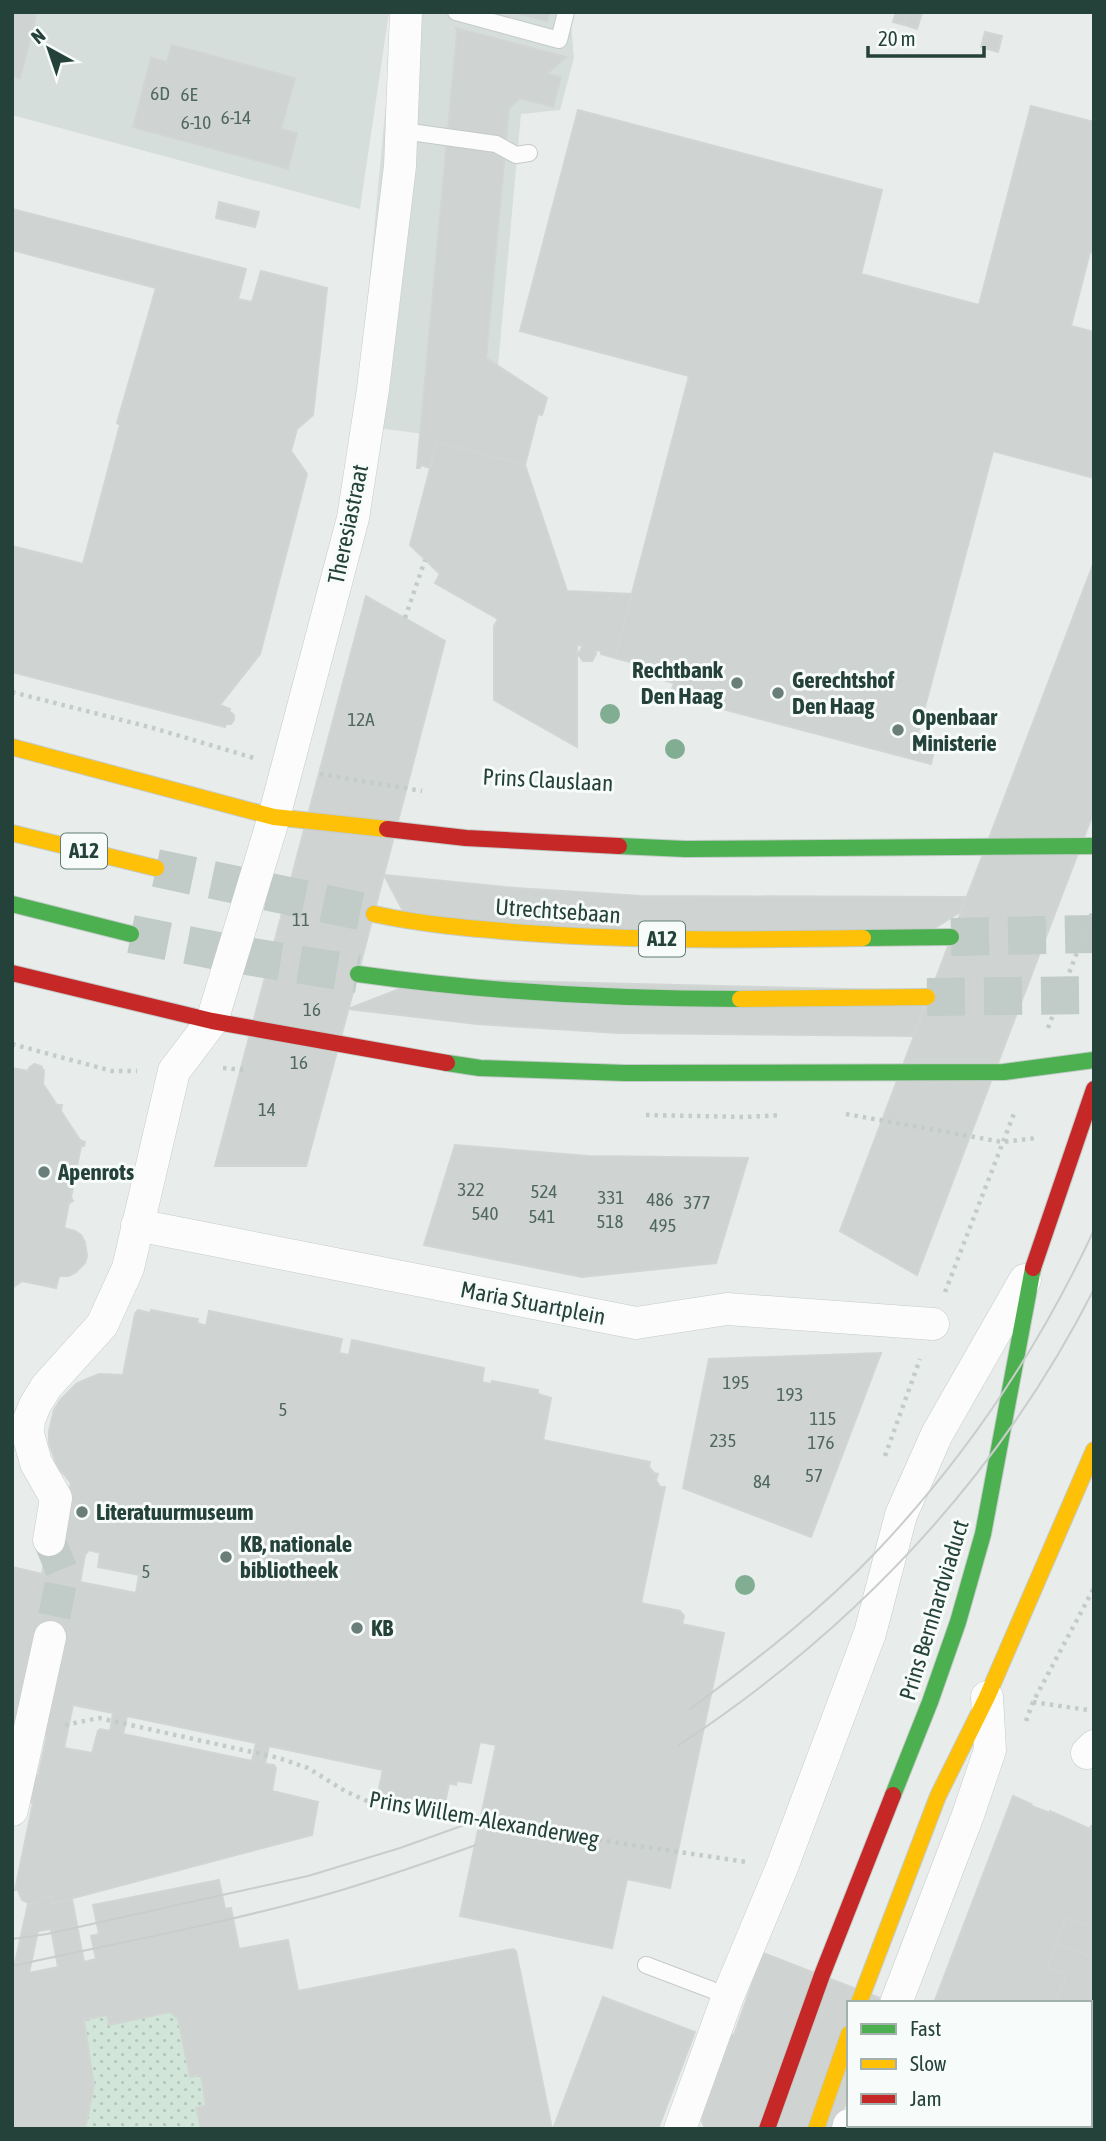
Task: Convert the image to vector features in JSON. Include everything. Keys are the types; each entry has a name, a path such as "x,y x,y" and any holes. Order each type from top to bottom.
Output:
{"street":[{"name":"Theresiastraat","path":"212,1021 288,768 354,518 373,389 403,131 406,12"},
{"path":"12,747 274,817 466,838 685,849 1094,846"},
{"name":"A12","path":"12,833 156,868"},
{"path":"12,904 131,934"},
{"name":"Utrechtsebaan","path":"374,914 407,922 546,934 667,940 951,937"},
{"path":"12,973 212,1021 480,1068 625,1073 1004,1072 1094,1060"},
{"path":"358,974 411,984 545,995 697,1000 927,998"},
{"path":"49,1540 56,1498 36,1463 21,1419 102,1325 128,1268 174,1071 212,1021"},
{"name":"Prins Bernhardviaduct","path":"767,2129 822,1975 930,1702 958,1622 983,1534 1034,1264 1094,1089"},
{"name":"Maria Stuartplein","path":"137,1225 636,1324 727,1310 933,1324"},
{"path":"680,2129 728,1996 782,1867 870,1633 901,1515 937,1434 1034,1264"},
{"path":"861,1997 938,1796 987,1697 1094,1450"},
{"path":"12,1810 50,1637"},
{"path":"897,2001 990,1750 987,1697"},
{"path":"816,2129 847,2040"}],"lane":[{"path":"456,12 559,40 566,12"},
{"path":"403,131 496,144 516,155 529,153"},
{"path":"646,1965 728,1996"}],"path":[{"path":"405,618 425,560"},
{"path":"12,692 153,728 288,768 429,792"},
{"path":"12,1044 112,1071"},
{"path":"1033,1702 1094,1711"},
{"name":"Prins Willem-Alexanderweg","path":"32,1718 68,1726 99,1718 279,1758 308,1768 369,1802 426,1814 782,1867"}],"shaded area":[{"path":"12,12 389,12 360,209 12,115"},
{"path":"397,12 570,12 574,58 560,110 521,114 491,443 356,425"}],"green space":[{"path":"170,2012 178,2019 190,2077 201,2075 206,2105 196,2108 201,2129 85,2129 94,2086 84,2020 107,2015 110,2025"}],"building":[{"path":"12,12 37,12 20,78 12,76"},
{"path":"512,12 550,12 547,21"},
{"path":"896,12 909,12 905,25 893,22"},
{"path":"909,12 922,13 917,29 905,25"},
{"path":"456,28 566,57 547,74 561,77 553,107 520,98 509,108 486,358 547,398 542,415 538,414 525,465 437,442 430,468 421,465 417,468"},
{"path":"985,32 1002,36 998,52 981,47"},
{"path":"172,45 295,78 281,129 297,133 288,169 133,127 151,58 167,62"},
{"path":"1031,106 1094,122 1094,253 1090,252 1071,326 1094,332 1094,478 993,451 918,733 937,738 931,764 685,699 686,696 671,692 674,683 647,676 649,667 615,658 689,376 520,331 578,110 882,190 861,274 979,305"},
{"path":"219,202 259,212 255,227 216,218"},
{"path":"12,209 246,269 238,299 252,302 261,271 327,288 313,415 297,429 291,451 307,474 260,654 220,705 230,709 234,715 231,724 226,724 225,727 12,672 12,546 83,564 120,425 117,423 156,288 12,250"},
{"path":"437,442 525,465 567,591 632,594 615,658 595,650 592,661 583,661 578,654 583,646 577,645 577,747 494,700 494,626 498,619 435,583 440,574 410,545"},
{"path":"1094,562 1094,811 917,1275 840,1231"},
{"path":"366,596 445,641 358,974 306,1166 215,1166"},
{"path":"384,875 516,888 641,896 966,897 960,912 911,943 411,926"},
{"path":"425,979 930,991 913,1036 619,1033 477,1024 348,1009"},
{"name":"Apenrots","path":"34,1064 41,1066 44,1071 43,1084 57,1105 62,1105 61,1111 80,1140 85,1142 84,1146 81,1146 71,1197 73,1201 69,1203 64,1228 81,1235 87,1256 85,1263 75,1273 59,1276 56,1288 22,1281 12,1288 12,1068 28,1071"},
{"path":"455,1145 588,1156 748,1158 716,1263 582,1277 424,1245"},
{"name":"KB","path":"138,1310 150,1313 151,1310 198,1319 197,1323 206,1326 209,1311 342,1339 339,1353 349,1355 352,1340 484,1368 482,1382 491,1384 492,1381 538,1390 538,1394 551,1398 543,1440 650,1462 649,1467 658,1474 656,1480 660,1487 665,1487 641,1603 680,1611 684,1616 682,1624 724,1633 670,1888 627,1879 612,1948 460,1916 496,1745 480,1742 471,1783 449,1783 444,1809 377,1797 383,1770 269,1746 265,1764 274,1765 276,1768 272,1791 318,1802 312,1835 51,1904 52,1897 44,1896 37,1903 31,1904 22,1900 18,1890 15,1890 33,1803 26,1801 12,1810 12,1567 42,1574 45,1558 38,1540 58,1542 71,1483 57,1466 49,1443 54,1410 77,1383 99,1374 123,1375","holes":["89,1550 100,1553 98,1567 139,1575 136,1593 80,1582 85,1555","73,1705 113,1713 110,1731 98,1731 92,1753 64,1748","127,1716 256,1743 252,1761 123,1734","40,1734 47,1735 38,1776 32,1775"]},
{"path":"881,1353 811,1537 683,1488 709,1359"},
{"path":"1013,1796 1090,1829 1091,1826 1094,1827 1094,1904 1086,1925 1066,1918 1047,1968 1066,1975 1057,2001 935,2001"},
{"path":"219,1880 225,1909 231,1908 239,1949 288,1940 298,1991 513,1949 516,1951 552,2129 201,2129 196,2108 206,2105 201,2075 190,2077 178,2019 170,2012 109,2025 107,2015 84,2020 94,2086 85,2129 12,2129 12,1976 28,1904 37,1903 44,1896 52,1897 51,1904 72,1899 84,1962 96,1959 91,1936 99,1934 93,1905","holes":["51,1929 58,1967 29,1973 38,1931"]},
{"path":"1094,1904 1094,1958 1056,1943 1066,1918 1086,1925"},
{"path":"1056,1943 1094,1958 1092,2078 1092,2001 1057,2001 1066,1975 1047,1968"},
{"path":"763,1953 885,2000 847,2001 847,2099 836,2129 705,2129 702,2113 734,2035"},
{"path":"603,1997 695,2032 658,2129 553,2129"},
{"path":"988,2127 992,2129 891,2129"},
{"path":"988,2127 1074,2129 992,2129"}],"tunnel":[{"path":"156,868 374,914"},
{"path":"131,934 358,974"},
{"path":"951,937 1094,934"},
{"path":"927,997 1094,995"},
{"path":"49,1540 63,1573 50,1637"},
{"path":"1062,2127 1067,2129"}],"tram line":[{"path":"690,1709 810,1614 856,1573 910,1515 970,1439 1025,1359 1073,1274 1094,1230"},
{"path":"679,1745 744,1700 805,1651 863,1600 916,1545 967,1486 1013,1424 1056,1359 1094,1289"},
{"path":"12,1939 47,1934 308,1876 400,1848 481,1819"},
{"path":"12,1966 277,1908 375,1880 476,1845"}],"traffic: fast":[{"path":"619,846 685,849 1094,846"},
{"path":"12,904 131,934"},
{"path":"863,938 951,937"},
{"path":"358,974 453,986 548,993 740,999"},
{"path":"447,1063 480,1068 625,1073 1004,1072 1094,1060"},
{"path":"893,1795 958,1622 983,1534 1033,1268"}],"traffic: slow":[{"path":"12,747 274,817 387,829"},
{"path":"12,833 156,868"},
{"path":"374,914 450,926 569,936 695,939 863,938"},
{"path":"740,999 927,997"},
{"path":"860,2001 938,1796 987,1697 1094,1450"},
{"path":"816,2129 847,2040"}],"traffic: jam":[{"path":"387,829 466,838 619,846"},
{"path":"12,973 212,1021 447,1063"},
{"path":"1033,1268 1094,1089"},
{"path":"767,2129 822,1975 893,1795"}],"place":[{"name":"Rechtbank Den Haag","path":"737,683"},
{"name":"Gerechtshof Den Haag","path":"778,693"},
{"name":"Openbaar Ministerie","path":"898,730"},
{"name":"Apenrots","path":"44,1172"},
{"name":"Literatuurmuseum","path":"82,1512"},
{"name":"KB, nationale bibliotheek","path":"226,1557"},
{"name":"KB","path":"357,1628"}]}
